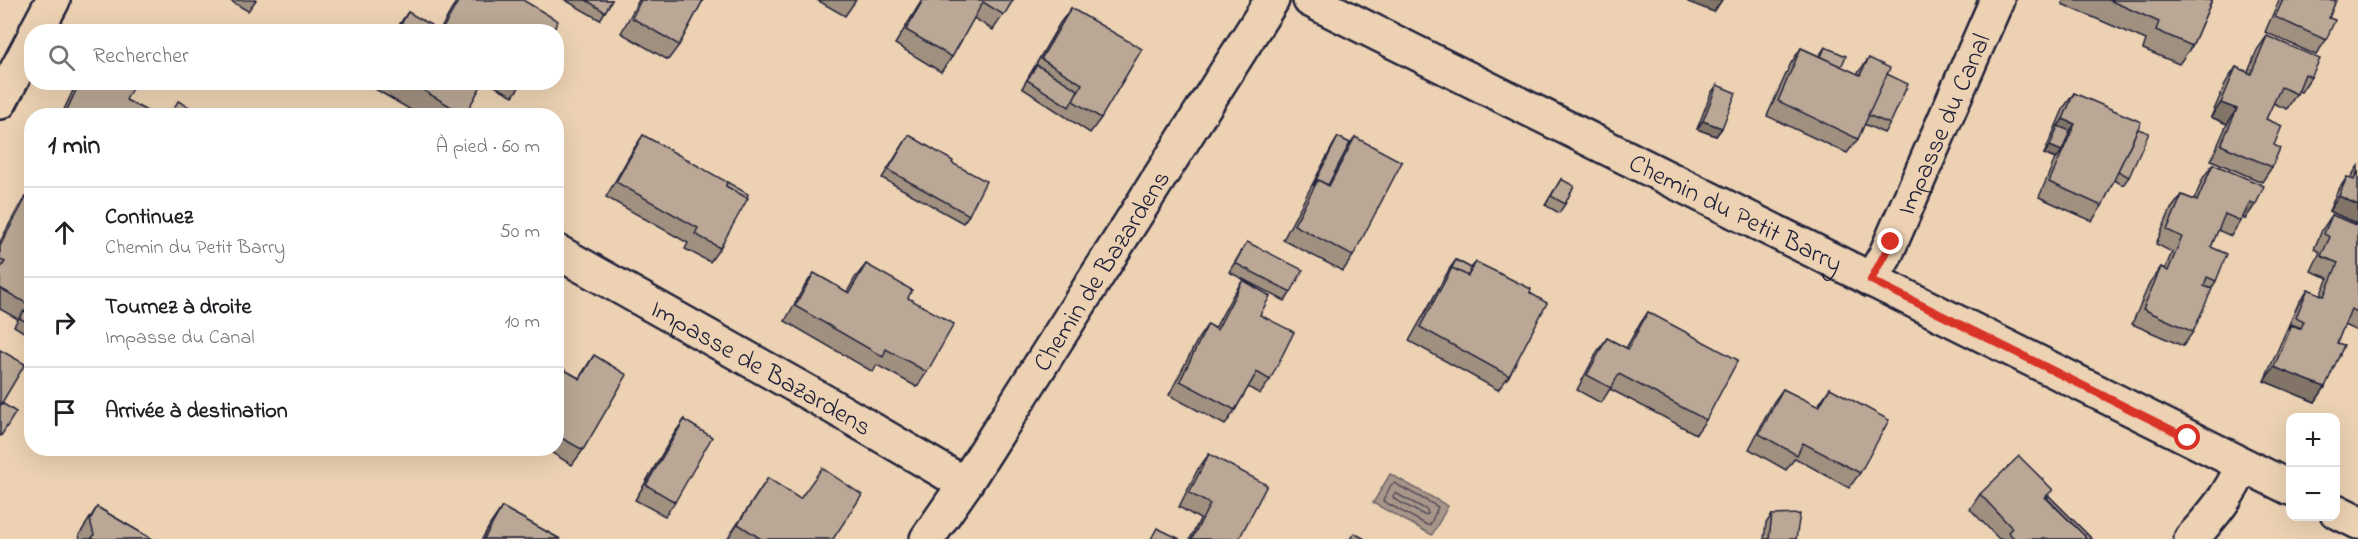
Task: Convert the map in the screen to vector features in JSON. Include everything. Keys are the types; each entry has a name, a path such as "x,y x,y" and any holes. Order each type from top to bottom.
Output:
{"street":[{"path":"40,24 53,0"},
{"name":"Chemin de Bazardens","path":"927,539 965,484 1272,0"},
{"name":"Chemin du Petit Barry","path":"1310,0 2286,486"},
{"name":"Impasse du Canal","path":"1871,280 1885,256 1997,0"},
{"path":"0,102 24,56"},
{"name":"Impasse de Bazardens","path":"564,255 823,401 965,484"},
{"path":"2191,539 2218,510 2243,465"},
{"path":"2340,513 2358,522"}],"water":[{"path":"1390,474 1448,506 1432,535 1373,503"}],"building":[{"path":"459,0 523,0 558,21 556,24 445,24"},
{"path":"586,0 612,0 605,12"},
{"path":"641,0 703,0 679,45 632,18"},
{"path":"923,0 1013,0 1004,15 983,2 952,57 906,30"},
{"path":"2109,0 2212,0 2192,46 2156,30 2159,22"},
{"path":"2283,0 2336,0 2329,18 2335,20 2326,40 2275,17"},
{"path":"1071,8 1142,49 1101,118 1073,101 1082,84 1041,59"},
{"path":"408,12 429,24 401,24"},
{"path":"2267,36 2320,59 2311,77 2305,74 2297,94 2281,87 2266,119 2282,126 2274,145 2280,148 2272,167 2221,145 2237,109 2221,103 2236,67 2251,74"},
{"path":"1825,47 1846,56 1841,67 1821,57"},
{"path":"1801,48 1860,75 1869,58 1890,68 1858,139 1778,101"},
{"path":"1037,65 1078,90 1069,107 1027,80"},
{"path":"1887,74 1908,84 1890,124 1868,115"},
{"path":"1717,85 1736,93 1722,128 1703,121"},
{"path":"76,90 131,90 126,100 141,108 68,108"},
{"path":"423,90 479,90 469,108 453,108"},
{"path":"2074,93 2141,122 2102,206 2049,182 2075,124 2063,119"},
{"path":"178,101 191,108 174,108"},
{"path":"2058,126 2070,131 2062,151 2050,146"},
{"path":"2138,129 2149,133 2129,177 2118,171"},
{"path":"643,135 727,182 726,186 748,198 720,248 695,234 698,228 616,182"},
{"path":"909,135 953,161 952,163 986,181 969,215 888,170"},
{"path":"1338,137 1350,143 1328,185 1318,180 1313,186"},
{"path":"1355,137 1402,162 1353,256 1294,225 1318,180 1329,186"},
{"path":"2213,164 2264,186 2256,204 2250,202 2241,221 2225,214 2211,247 2227,254 2216,281 2207,277 2204,286 2212,289 2193,332 2143,309 2161,267 2168,271 2182,237 2167,230 2182,195 2197,201"},
{"path":"2358,170 2358,205 2339,196 2347,177 2354,180"},
{"path":"1561,179 1574,186 1565,204 1551,196"},
{"path":"727,182 748,194 747,198 726,186"},
{"path":"24,201 24,302 0,288 0,269 5,262 0,259 0,246"},
{"path":"2332,215 2358,226 2358,312 2351,309 2337,343 2344,345 2325,387 2274,367 2292,325 2301,328 2304,321 2296,317 2308,289 2324,296 2338,263 2321,256 2330,237 2324,234"},
{"path":"1247,242 1303,270 1291,292 1235,263"},
{"path":"1456,260 1471,268 1468,276 1452,268 1448,275"},
{"path":"1476,262 1531,289 1530,293 1547,303 1509,376 1420,327 1452,268 1468,276"},
{"path":"866,264 912,290 908,298 954,324 927,372 886,349 883,357 795,306 814,273 849,293"},
{"path":"1243,280 1270,296 1260,315 1294,332 1270,380 1257,372 1235,410 1180,381 1208,324 1217,330"},
{"path":"24,311 24,321 19,318"},
{"path":"1648,312 1738,360 1706,420 1619,374 1611,388 1587,375 1607,338 1628,349"},
{"path":"0,350 24,363 24,366 0,406"},
{"path":"594,355 627,375 583,450 564,439 564,370 580,379"},
{"path":"1830,388 1889,420 1860,473 1803,443 1797,455 1759,434 1783,389 1819,407"},
{"path":"2,403 16,412 0,436 0,406"},
{"path":"684,420 712,437 675,502 646,485"},
{"path":"1209,454 1267,485 1239,539 1192,539 1210,504 1189,493"},
{"path":"2019,456 2053,490 2045,497 2086,537 2084,539 2015,539 2008,532 2012,528 1980,494"},
{"path":"822,468 862,495 833,539 761,539 738,524 768,478 800,499"},
{"path":"2049,496 2092,539 2084,539 2086,537 2047,498"},
{"path":"97,507 152,539 91,539 94,535 90,520"},
{"path":"502,507 560,539 484,539"},
{"path":"1800,514 1796,539 1769,539 1772,515"},
{"path":"1157,528 1180,539 1151,539"},
{"path":"1354,533 1365,539 1350,539"}],"route":[{"path":"1891,242 1871,280 2188,438"}]}
